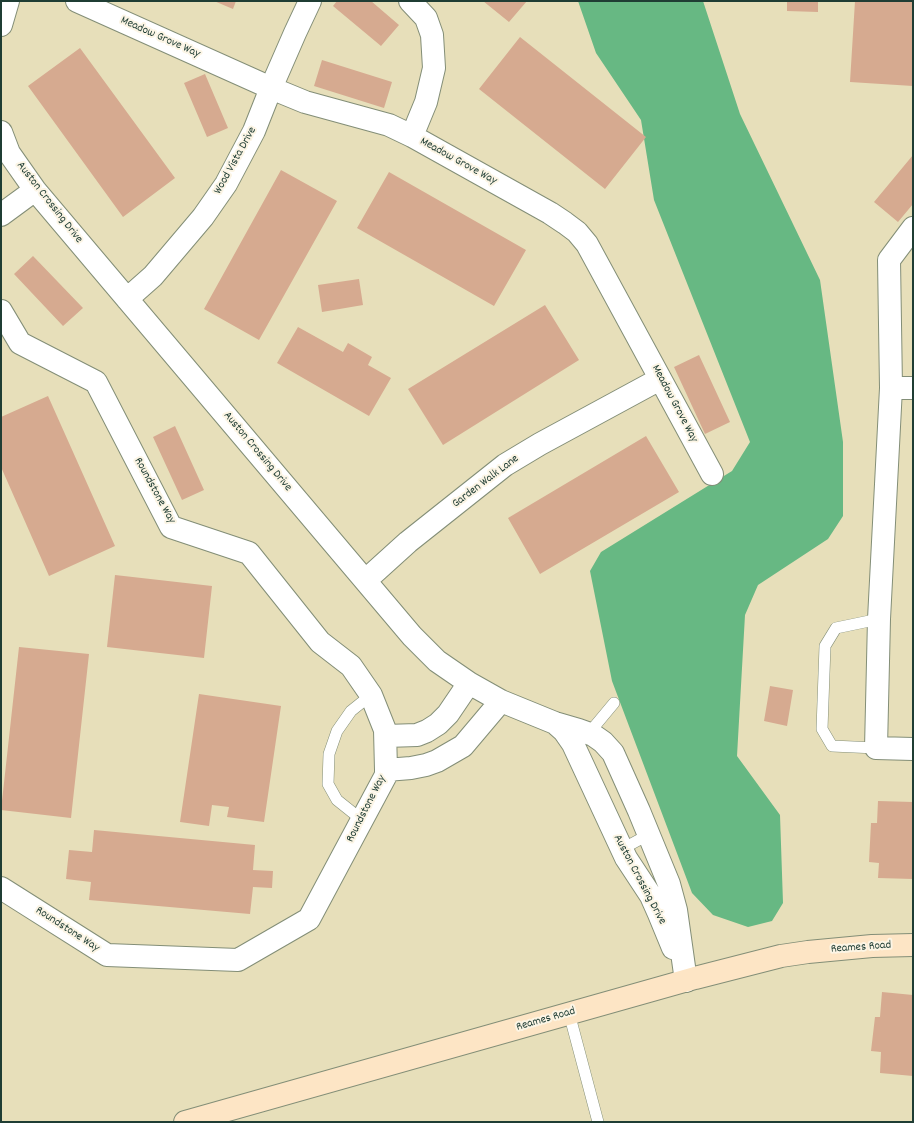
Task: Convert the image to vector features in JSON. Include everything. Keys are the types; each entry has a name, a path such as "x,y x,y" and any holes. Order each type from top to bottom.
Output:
{"main road":[{"name":"Reames Road","path":"185,1122 388,1064 501,1034 569,1013 781,956 872,946 913,945"}],"street":[{"path":"1,25 8,1"},
{"name":"Meadow Grove Way","path":"77,1 305,102 389,125 412,136 550,213 565,223 577,232 587,244 712,474"},
{"name":"Wood Vista Drive","path":"127,299 153,276 203,217 226,184 254,131 271,88 310,1"},
{"path":"410,1 426,18 432,35 434,68 426,102 412,136"},
{"name":"Auston Crossing Drive","path":"1,132 9,153 35,190 412,636 437,662 469,683 501,701 555,723 589,734 603,742 613,753 669,884 676,910 686,981"},
{"path":"1,215 35,190"},
{"path":"913,228 889,260 891,388 879,619 876,748 913,749"},
{"name":"Roundstone Way","path":"1,311 20,343 96,382 171,527 249,553 320,642 351,666 371,694 386,736 386,775 309,919 238,960 106,955 1,888"},
{"name":"Garden Walk Lane","path":"366,580 408,542 505,465 540,444 660,379"},
{"path":"891,388 913,388"},
{"path":"386,736 416,735 427,731 438,724 448,714 469,683"},
{"path":"386,770 426,765 437,761 463,746 501,701"},
{"name":"Auston Crossing Drive","path":"555,723 564,731 572,744 626,858 651,896 686,981"}],"lane":[{"path":"876,748 832,746 822,729 825,646 836,628 879,619"},
{"path":"362,820 337,800 328,784 329,754 337,731 351,711 371,694"},
{"path":"589,734 614,703"},
{"path":"622,849 648,835"},
{"path":"569,1013 598,1122"}],"green space":[{"path":"578,1 703,1 740,114 820,280 843,442 843,516 828,539 758,585 745,615 737,756 780,815 783,903 772,921 748,927 713,915 692,893 612,681 590,571 601,552 732,471 750,442 654,200 641,120 596,53"}],"building":[{"path":"214,1 236,1 233,9"},
{"path":"337,1 371,1 399,25 381,46 333,6"},
{"path":"483,1 527,1 509,22"},
{"path":"787,1 818,1 818,12 787,11"},
{"path":"855,1 913,2 913,86 850,82"},
{"path":"520,37 646,137 605,189 479,89"},
{"path":"80,48 175,178 123,217 28,86"},
{"path":"322,60 392,82 384,108 314,86"},
{"path":"205,74 228,128 207,137 184,83"},
{"path":"913,155 913,204 898,222 874,202"},
{"path":"281,170 337,201 259,340 204,309"},
{"path":"389,172 526,250 494,306 357,228"},
{"path":"33,256 83,308 63,326 14,274"},
{"path":"359,279 363,305 322,312 318,285"},
{"path":"545,305 579,360 443,445 408,389"},
{"path":"298,327 343,352 348,343 372,357 368,365 391,378 369,416 277,363"},
{"path":"699,355 730,422 705,434 674,367"},
{"path":"48,396 115,546 49,576 1,467 1,417"},
{"path":"175,426 204,490 182,500 153,437"},
{"path":"646,436 679,492 540,574 508,518"},
{"path":"115,575 212,586 204,658 107,647"},
{"path":"19,647 89,654 71,818 1,810"},
{"path":"770,686 793,690 787,726 764,721"},
{"path":"199,694 281,706 264,822 227,817 229,807 212,805 209,826 180,822"},
{"path":"878,801 913,802 913,879 878,878 879,863 869,862 871,823 877,823"},
{"path":"94,830 255,845 253,870 273,871 272,888 253,887 250,914 89,900 91,882 66,879 69,850 92,852"},
{"path":"882,992 913,995 913,1076 880,1073 881,1052 871,1051 875,1017 880,1017"}]}
